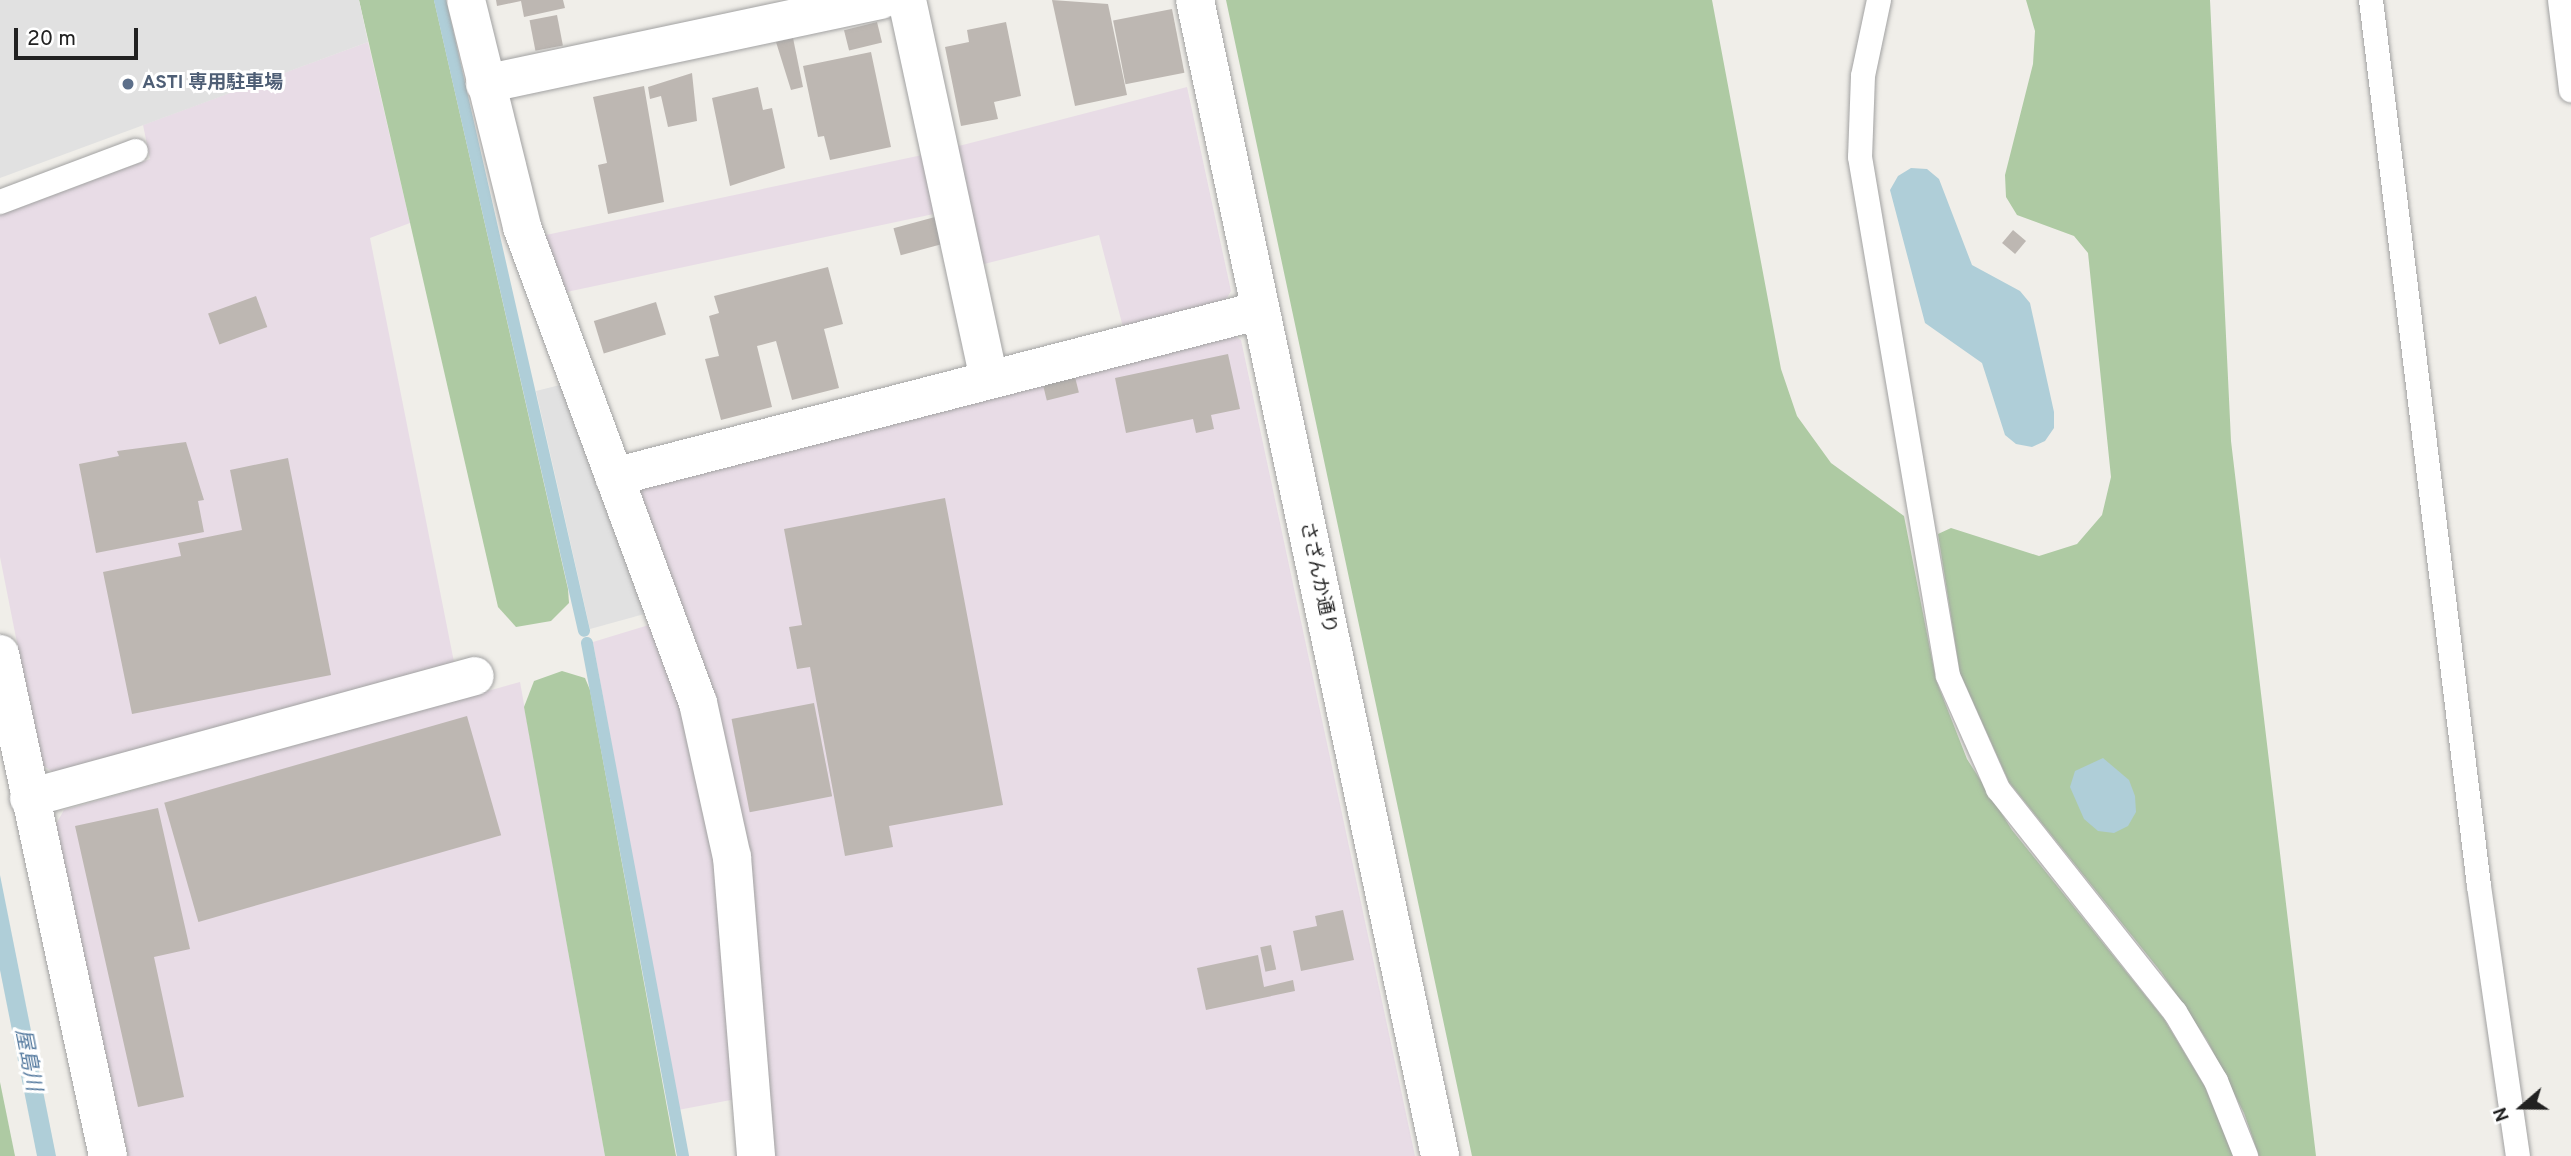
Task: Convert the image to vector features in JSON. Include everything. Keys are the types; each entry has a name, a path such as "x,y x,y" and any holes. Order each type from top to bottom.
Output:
{"street":[{"path":"466,0 522,228 698,703 732,857 756,1156"},
{"path":"485,84 764,12 881,0"},
{"path":"907,0 989,379"},
{"name":"さざんか通り","path":"1195,0 1440,1156"},
{"path":"614,477 1261,310"},
{"path":"0,654 108,1156"},
{"path":"29,798 475,676"}],"lane":[{"path":"1879,0 1863,76 1860,157 1948,676 1998,789 2175,1012 2217,1081 2246,1156"},
{"path":"2371,0 2479,886 2518,1156"},
{"path":"2560,0 2571,90"},
{"path":"0,202 135,151"}],"shaded area":[{"name":"ASTI 専用駐車場","path":"0,0 359,0 368,42 0,178"},
{"path":"368,42 410,223 370,238 454,662 56,774 41,764 0,557 0,215 150,159 143,125"},
{"path":"1187,87 1231,291 1222,306 1124,331 1099,235 976,266 951,148"},
{"path":"927,154 939,213 556,294 544,236"},
{"path":"1227,330 1241,340 1415,1156 772,1156 749,887 636,491 642,480"},
{"path":"564,384 648,613 590,629 536,391"},
{"path":"652,624 683,707 717,859 736,1099 678,1110 593,642"},
{"path":"520,682 605,1156 128,1156 55,826 64,810"}],"green space":[{"path":"359,0 434,0 568,589 569,603 551,621 516,627 498,607"},
{"path":"1226,0 1712,0 1781,369 1797,416 1831,463 1904,516 1936,680 1967,759 2012,830 2164,1019 2205,1087 2233,1156 1472,1156"},
{"path":"2026,0 2210,0 2231,441 2316,1156 2259,1156 2244,1113 2207,1040 2161,972 2009,782 1960,673 1938,534 1951,528 2039,556 2077,544 2102,515 2111,477 2088,253 2074,236 2017,215 2006,197 2005,175 2033,64 2035,31"},
{"path":"562,671 585,678 590,690 676,1156 605,1156 524,707 534,681"},
{"path":"0,1082 15,1156 0,1156"}],"water":[{"path":"1911,168 1927,169 1939,179 1972,265 2020,291 2030,303 2054,412 2054,428 2045,441 2032,447 2016,444 2005,435 1982,363 1925,323 1890,190 1898,176"},
{"path":"2103,758 2129,780 2135,796 2136,812 2128,826 2114,833 2098,831 2084,819 2070,787 2075,771"},
{"name":"屋島川","path":"0,875 56,1156 37,1156 0,970"}],"building":[{"path":"496,0 563,0 565,8 524,17 521,1 497,6"},
{"path":"1052,0 1108,4 1127,95 1075,106"},
{"path":"1172,9 1184,73 1126,84 1113,20"},
{"path":"557,15 563,45 535,51 530,20"},
{"path":"877,22 882,42 849,51 844,30"},
{"path":"1006,22 1021,96 994,102 998,119 961,126 945,47 969,42 967,30"},
{"path":"793,38 803,87 791,90 776,42"},
{"path":"871,52 891,147 830,160 824,136 818,137 803,66"},
{"path":"692,73 697,121 668,127 661,96 650,99 648,87"},
{"path":"644,86 664,202 608,214 598,165 607,163 593,97"},
{"path":"758,87 763,110 772,108 785,168 730,186 712,98"},
{"path":"935,217 942,244 901,255 893,228"},
{"path":"2013,230 2026,241 2015,254 2002,243"},
{"path":"828,267 843,324 824,329 839,388 792,400 776,341 757,346 772,407 721,420 705,359 719,356 709,316 719,313 714,296"},
{"path":"256,296 267,327 219,344 208,313"},
{"path":"656,302 666,335 604,354 594,321"},
{"path":"1228,354 1240,409 1211,415 1214,429 1196,433 1193,419 1126,433 1115,378"},
{"path":"1075,377 1079,393 1047,401 1043,385"},
{"path":"186,442 204,500 198,501 204,532 96,553 79,464 119,456 117,451"},
{"path":"288,458 331,675 132,714 103,572 181,556 178,543 242,530 230,470"},
{"path":"945,498 1003,805 889,826 893,847 845,856 810,667 797,669 789,627 802,625 784,529"},
{"path":"814,703 832,796 750,812 732,719"},
{"path":"467,716 501,835 198,922 164,803"},
{"path":"158,808 190,949 154,957 184,1097 138,1107 75,826"},
{"path":"1343,910 1354,960 1301,971 1293,931 1317,926 1315,916"},
{"path":"1271,945 1276,969 1265,972 1260,947"},
{"path":"1258,955 1264,987 1293,980 1295,991 1206,1010 1197,968"}],"waterway":[{"path":"440,0 584,631"},
{"path":"587,643 683,1156"}],"place":[{"name":"ASTI 専用駐車場","path":"128,84"}]}
